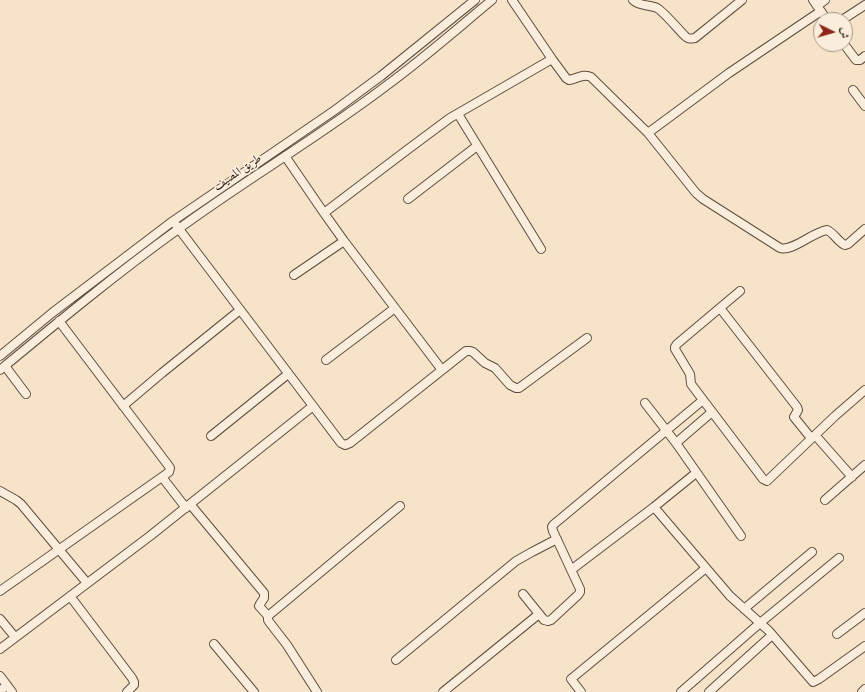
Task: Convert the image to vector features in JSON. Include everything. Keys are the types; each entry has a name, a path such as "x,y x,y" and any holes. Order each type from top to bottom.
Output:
{"street":[{"name":"طريق المصيف","path":"0,356 52,313 173,221 335,110 381,76 475,0"},
{"name":"طريق المصيف","path":"2,368 114,276 178,229 387,86 492,0"},
{"path":"512,0 563,74 569,80 573,80 584,75 591,77 648,133 702,199 783,249 792,247 819,232 827,230 845,245 865,229"},
{"path":"633,0 640,5 651,6 660,10 685,36 691,39 695,38 742,0"},
{"path":"648,133 825,0"},
{"path":"853,13 865,5"},
{"path":"850,52 856,60 860,60 865,56"},
{"path":"324,213 450,118 552,59"},
{"path":"853,90 865,106"},
{"path":"458,114 541,249"},
{"path":"408,199 477,146"},
{"path":"285,156 344,241 442,370"},
{"path":"173,221 288,374 343,444 347,445 466,351 470,351 495,368 510,385 519,388 587,338"},
{"path":"294,275 344,241"},
{"path":"740,292 677,344 675,349 690,374 692,384 764,481 767,481 813,436 865,390"},
{"path":"326,360 395,308"},
{"path":"720,308 797,407 798,410 794,417 852,477"},
{"path":"122,406 240,310"},
{"path":"0,591 162,478 169,472 170,468 59,321"},
{"path":"2,368 26,394"},
{"path":"211,436 288,374"},
{"path":"523,594 544,620 549,621 580,593 580,589 572,570 552,529 553,524 703,400"},
{"path":"645,403 676,443 740,536"},
{"path":"0,649 150,536 313,406"},
{"path":"676,443 712,412"},
{"path":"825,500 865,465"},
{"path":"572,570 696,473"},
{"path":"162,478 264,593 264,598 259,606 268,616 268,620 287,645 317,692"},
{"path":"0,491 21,504 87,583"},
{"path":"268,616 400,506"},
{"path":"654,507 730,596 772,635 813,682 819,680 865,646"},
{"path":"396,660 516,561 557,539"},
{"path":"744,609 812,552"},
{"path":"681,692 838,558"},
{"path":"577,691 571,679 706,568"},
{"path":"70,596 132,678 134,686 127,692"},
{"path":"837,634 865,613"},
{"path":"443,692 539,614"},
{"path":"0,619 15,638"},
{"path":"709,692 772,635"},
{"path":"214,644 254,692"},
{"path":"0,676 6,689"},
{"path":"862,692 865,689"}]}
